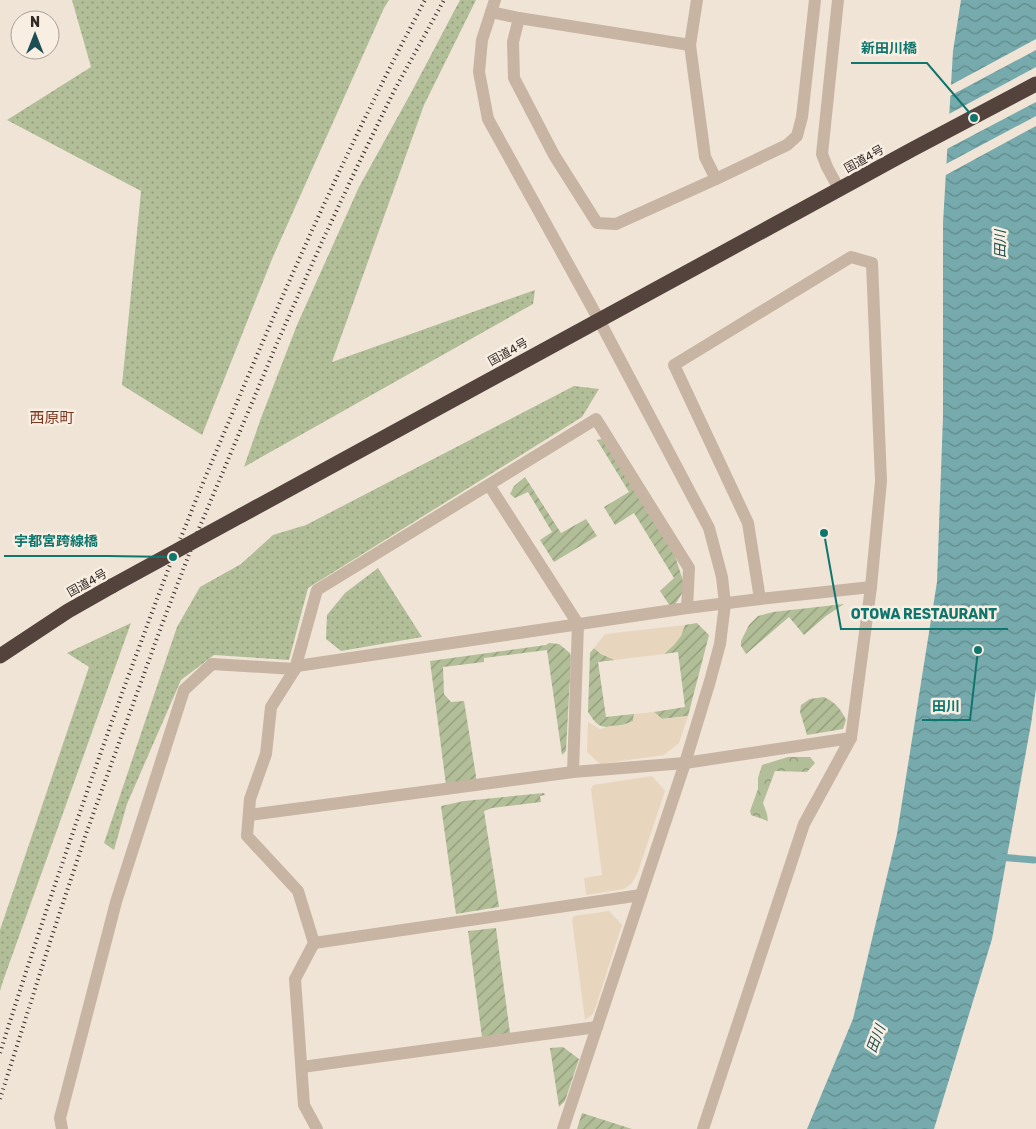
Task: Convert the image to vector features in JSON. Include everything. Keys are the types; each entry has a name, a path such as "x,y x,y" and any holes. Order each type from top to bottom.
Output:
{"highway":[{"name":"国道4号","path":"0,656 68,611 242,514 1036,84"}],"street":[{"path":"697,0 690,44 706,157 716,179"},
{"path":"519,18 513,42 514,78 554,155 597,223 616,224 787,145 797,136 802,117 816,0"},
{"path":"838,0 822,154 839,190"},
{"path":"563,1129 685,763 710,681 720,644 724,604 722,577 709,528 599,320 488,118 479,72 482,40 493,6 519,18 690,44"},
{"path":"807,73 830,76"},
{"path":"703,1129 804,824 850,738 871,587 882,481 872,263 851,257 674,365 748,523 760,599"},
{"path":"317,1129 304,1104 295,979 314,943 298,891 248,836 250,799 266,754 271,707 295,669 317,590 596,419 689,568 687,608"},
{"path":"488,485 578,624 573,772"},
{"path":"62,1129 60,1118 116,902 184,690 212,664 295,669 297,666 687,608 871,587"},
{"path":"249,815 573,772 685,763 850,738"},
{"path":"314,943 641,895"},
{"path":"302,1067 597,1028"}],"green space":[{"path":"72,0 389,0 272,259 202,435 122,385 141,191 7,120 91,67"},
{"path":"460,0 476,0 424,105 332,362 535,290 533,304 244,467 297,325 359,187"},
{"path":"574,386 599,389 582,417 308,588 289,660 214,655 181,680 127,804 114,850 104,843 177,627 200,587 241,564 273,535 306,525"},
{"path":"602,439 675,556 684,590 675,605 670,606 660,591 674,578 634,513 615,525 604,507 629,492 597,440"},
{"path":"525,477 561,533 586,519 597,536 554,562 540,540 552,532 528,492 515,498 510,494 514,486"},
{"path":"378,568 422,637 341,651 326,639 327,615 345,593"},
{"path":"844,604 826,616 804,635 789,617 746,654 741,646 741,641 749,625 758,616 773,612"},
{"path":"131,623 0,991 0,930 89,667 67,653"},
{"path":"697,623 709,635 688,716 662,719 654,712 685,707 678,652 664,654 676,641 685,625"},
{"path":"549,643 559,644 570,653 571,658 566,751 562,755 547,650 484,658 484,662 443,667 444,694 451,702 464,701 476,776 476,780 446,785 430,661 546,645"},
{"path":"594,648 601,654 615,660 598,662 606,717 634,714 633,721 607,727 599,725 588,712 590,653"},
{"path":"824,697 835,704 842,712 846,720 843,729 807,735 800,712 801,705 810,699"},
{"path":"788,757 810,757 815,763 807,772 775,771 763,803 768,821 751,815 750,811 758,789 758,778 762,765"},
{"path":"544,793 545,795 540,796 541,802 492,808 484,811 499,907 456,914 441,806 464,801"},
{"path":"496,928 510,1033 482,1037 468,931"},
{"path":"563,1047 579,1059 565,1101 559,1107 550,1048"},
{"path":"582,1113 632,1129 577,1129"}],"shaded area":[{"path":"685,625 681,636 664,654 615,660 601,654 594,648 605,634"},
{"path":"654,712 662,719 688,716 679,743 664,755 600,764 587,752 588,722 600,729 624,725 633,721 634,714"},
{"path":"652,776 665,791 638,872 632,883 624,889 586,895 584,878 602,875 591,789 593,785"},
{"path":"609,911 622,925 593,1014 585,1020 572,920 574,916"}],"water":[{"path":"961,0 1036,0 1036,689 992,939 934,1129 807,1129 853,1019 897,834 937,582 943,416 943,223 953,51"}],"pier":[{"path":"1036,39 1036,50 948,97 949,86"},
{"path":"1036,67 1036,102 945,150 947,115"},
{"path":"1036,116 1036,126 944,176 944,165"}],"waterway":[{"path":"999,857 1034,860"}],"railway":[{"path":"0,1053 92,777 193,508 308,240 376,95 425,0"},
{"path":"0,1099 87,831 198,531 321,244 394,91 444,0"}],"place":[{"name":"新田川橋","path":"974,118"},
{"name":"OTOWA RESTAURANT","path":"824,533"},
{"name":"宇都宮跨線橋","path":"173,557"},
{"name":"田川","path":"978,650"}],"district":[{"name":"西原町","path":"52,418"}]}
